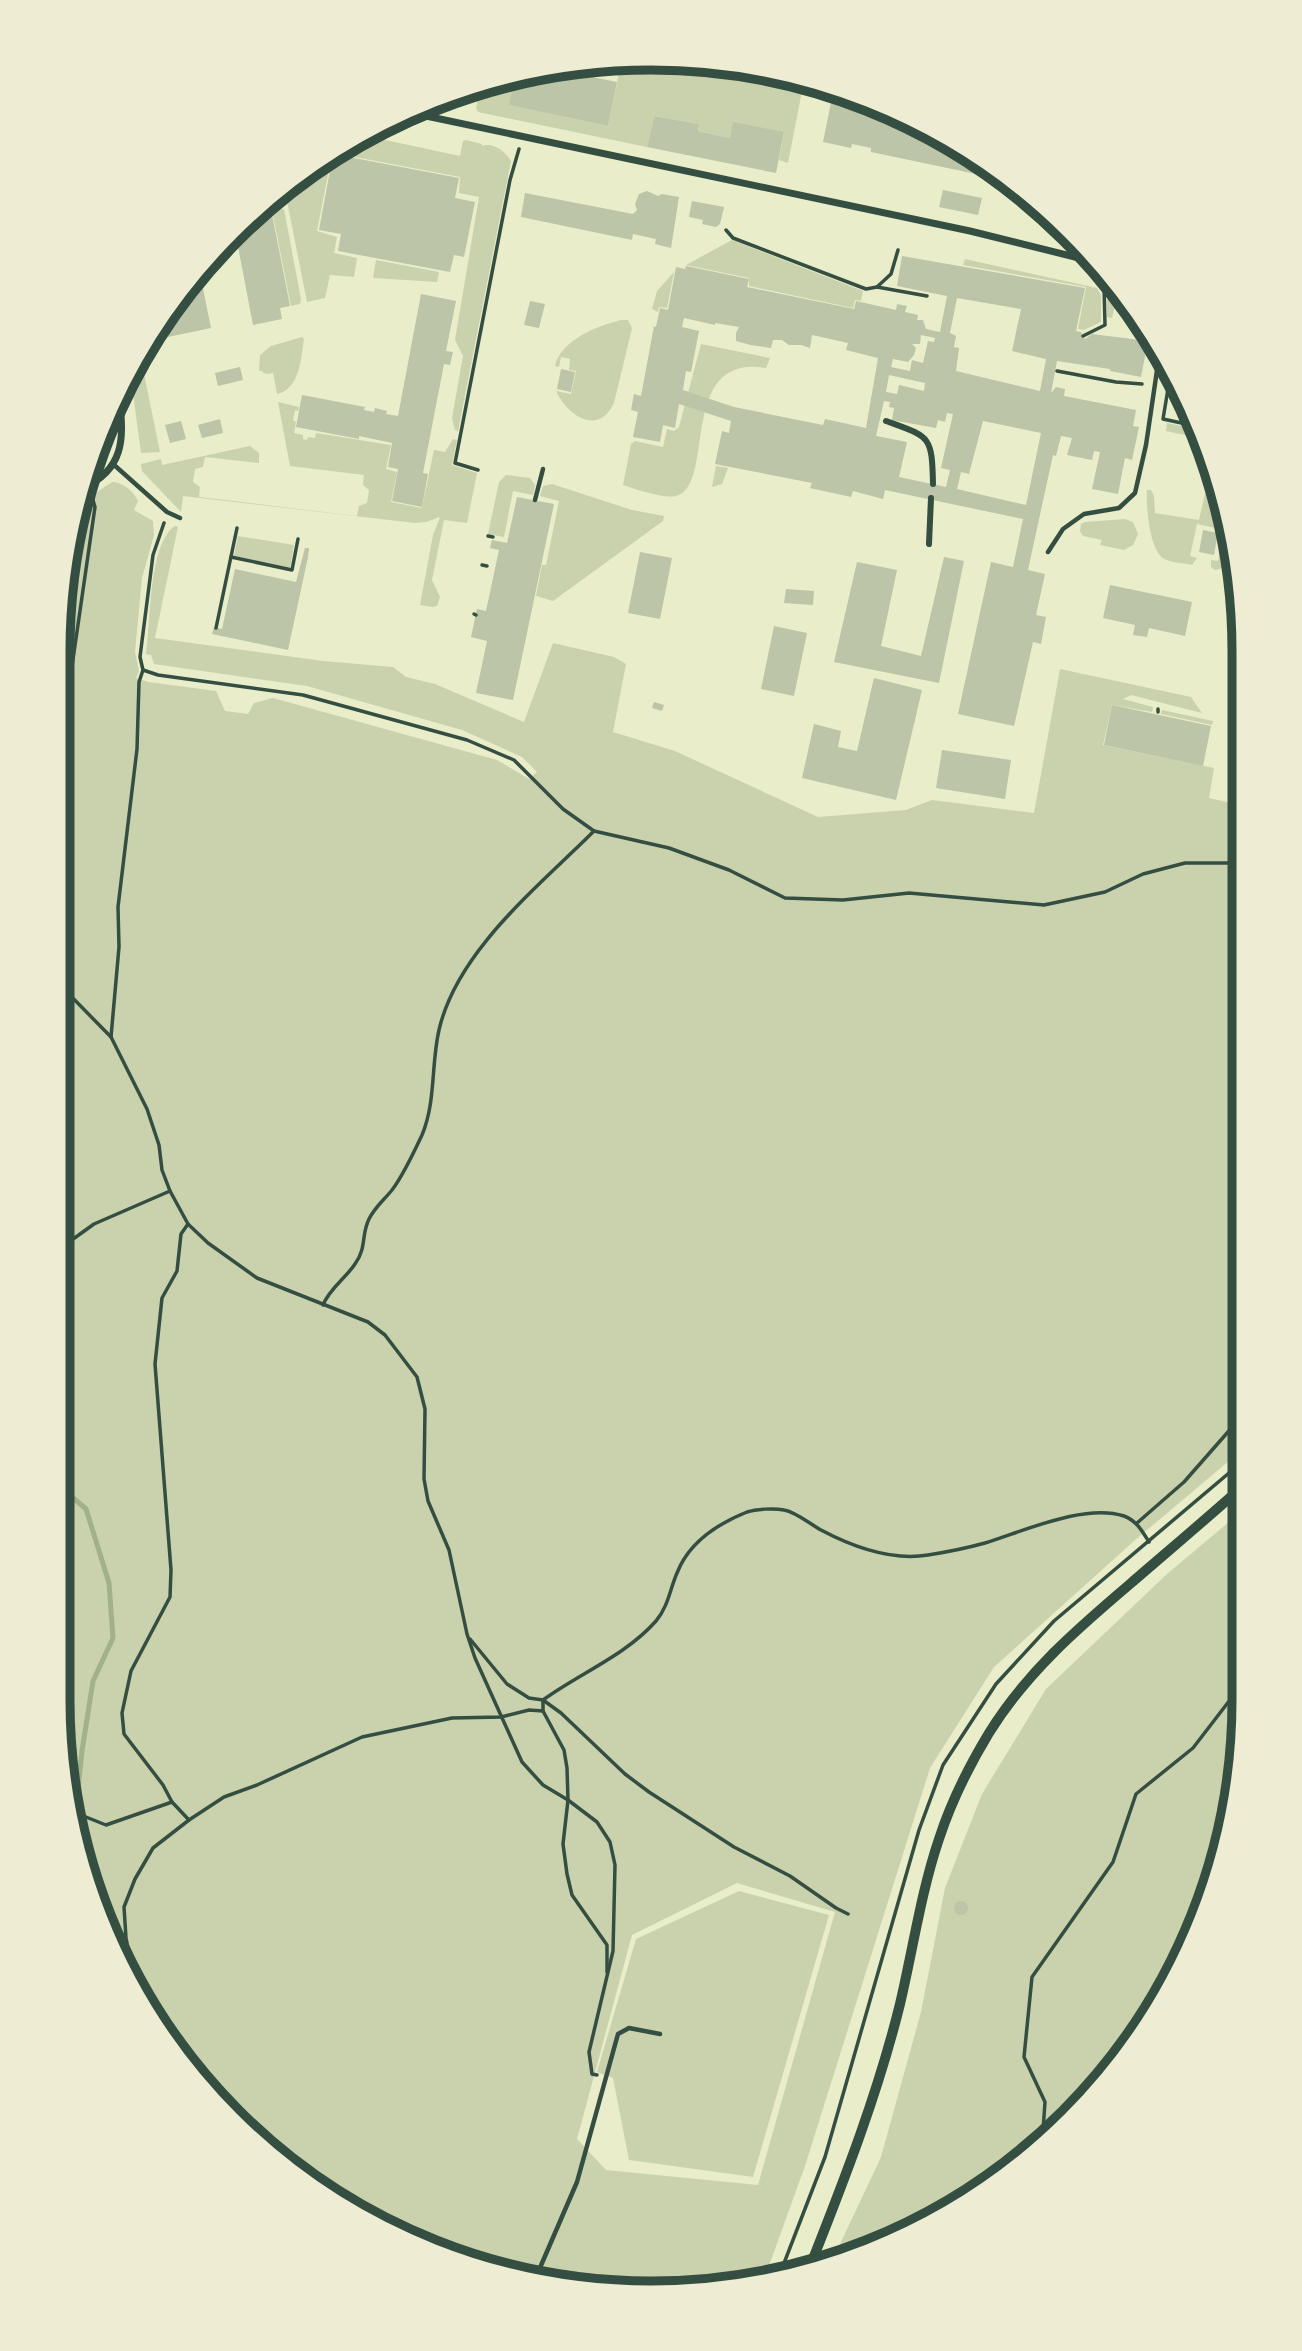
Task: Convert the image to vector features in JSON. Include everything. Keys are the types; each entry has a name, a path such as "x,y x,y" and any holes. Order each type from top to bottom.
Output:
{"street":[{"path":"425,116 970,231 1079,258"},
{"path":"96,480 113,464 122,437 120,415"},
{"path":"886,421 920,433 929,442 933,484"},
{"path":"929,544 931,498"},
{"path":"814,2257 874,2096 900,2004 939,1839 969,1767 1011,1702 1036,1669 1064,1640 1232,1496"}],"lane":[{"path":"1048,552 1063,529 1084,514 1119,508 1135,493 1140,480 1157,367"},
{"path":"113,464 167,512 180,518"},
{"path":"535,500 543,469"},
{"path":"540,2270 577,2182 618,2034 629,2028 660,2034"}],"path":[{"path":"478,470 454,463 510,180 519,149"},
{"path":"726,230 733,238 866,289 877,287 927,296"},
{"path":"877,287 891,274 898,250"},
{"path":"1083,335 1105,325 1104,287"},
{"path":"1057,371 1142,384"},
{"path":"1168,387 1163,419 1186,424"},
{"path":"70,680 95,507 91,498"},
{"path":"111,1037 119,947 118,907 137,749 139,682 144,670 141,657 148,580 167,512"},
{"path":"216,628 237,528"},
{"path":"231,557 292,570 298,539"},
{"path":"144,670 158,675 303,695 467,740 514,760 563,810 594,831 669,848 729,870 785,898 843,900 909,893 1044,905 1105,892 1143,874 1185,863 1232,863"},
{"path":"323,1306 327,1295 354,1266 364,1250 367,1223 377,1204 392,1190 423,1133 434,1082 439,1030 458,979 470,960 507,918 594,831"},
{"path":"70,995 111,1037 147,1109 159,1145 162,1170 188,1224 208,1243 257,1278 368,1322 385,1335 417,1377 425,1409 424,1479 428,1501 449,1550 467,1634 501,1717 522,1762 543,1785 597,1822 610,1842 615,1865 614,1951 589,2052 592,2074 606,2076"},
{"path":"70,1241 94,1224 170,1191"},
{"path":"188,1224 181,1234 177,1271 162,1298 155,1364 170,1597 131,1671 122,1713 124,1734 163,1784 172,1802 189,1820"},
{"path":"1137,1523 1184,1482 1232,1427"},
{"path":"782,2266 825,2157 919,1830 943,1765 996,1684 1054,1621 1232,1471"},
{"path":"543,1700 606,1662 640,1635 657,1619 670,1597 685,1554 701,1537 750,1511 786,1510 822,1531 864,1549 896,1556 925,1556 971,1546 1070,1517 1105,1511 1137,1523 1149,1542"},
{"path":"467,1634 507,1684 529,1698 543,1700 568,1719 625,1774 649,1792 734,1847 790,1876 848,1914"},
{"path":"1043,2128 1045,2102 1024,2057 1032,1977 1114,1862 1136,1794 1193,1748 1232,1697"},
{"path":"543,1700 543,1711 564,1750 568,1768 568,1800 563,1844 567,1874 572,1895 607,1945 607,1985"},
{"path":"130,1956 124,1907 135,1879 153,1849 189,1820 224,1797 257,1785 362,1737 452,1718 501,1717 528,1710 543,1711"},
{"path":"82,1815 106,1825 172,1802"}],"green space":[{"path":"620,71 689,71 727,75 802,90 788,163 779,160 784,133 733,123 730,138 698,131 699,124 654,116 647,147 478,112 476,108 478,97 513,87 510,105 608,126"},
{"path":"378,139 460,156 463,141 466,140 482,146 494,146 511,161 458,431 455,430 452,418 463,356 455,340 479,197 459,193 460,177 348,156"},
{"path":"329,167 317,231 337,237 334,253 357,258 354,277 330,275 325,298 307,302 287,199"},
{"path":"284,209 300,304 291,306 273,210"},
{"path":"732,240 863,291 861,301 855,300 853,308 749,286 749,278 686,265"},
{"path":"965,259 1097,288 1101,295 1101,322 1084,330 1078,329 1086,287 963,265"},
{"path":"376,260 439,272 437,282 373,278"},
{"path":"674,272 667,308 659,307 658,312 652,309 657,291"},
{"path":"1109,294 1119,306 1115,306 1112,318 1107,317"},
{"path":"628,320 632,328 614,403 600,419 583,419 567,408 556,391 571,394 576,371 569,370 570,359 561,357 559,367 555,366 564,349 572,342 591,330"},
{"path":"302,337 302,355 295,379 285,391 277,394 273,373 266,374 259,370 260,355 271,346"},
{"path":"701,344 770,358 766,368 738,369 720,380 709,399 695,470 688,487 671,497 623,485 631,444 635,441 663,447 667,429 674,431 679,427"},
{"path":"143,369 160,452 141,453 132,389"},
{"path":"278,402 299,407 298,411 295,410 293,420 296,422 294,433 303,435 303,439 315,438 316,433 391,445 386,469 397,472 391,502 422,508 434,450 445,452 453,439 457,440 452,465 477,473 467,523 444,520 432,580 440,597 437,606 420,605 433,535 440,517 415,523 183,496 181,512 142,471 141,464 161,459 162,465 250,446 259,453 259,463 205,457 203,467 195,469 193,482 200,487 199,497 357,516 359,506 367,503 369,490 363,485 364,475 290,466"},
{"path":"1167,423 1187,427 1191,436 1166,431"},
{"path":"716,466 728,468 722,484 712,487"},
{"path":"506,475 530,478 535,485 533,495 513,491 504,537 488,534 499,482"},
{"path":"112,482 120,484 131,491 138,501 134,510 153,521 154,535 142,578 135,652 139,671 136,678 216,691 225,711 248,714 254,703 273,698 497,760 529,779 537,772 522,757 462,730 307,686 154,664 151,655 146,654 152,585 155,566 166,535 175,526 178,527 155,638 323,661 393,667 406,677 435,684 524,722 553,643 614,657 626,664 613,732 675,751 818,817 906,810 932,800 1034,813 1060,669 1191,697 1202,713 1131,695 1123,699 1153,707 1152,712 1112,705 1103,745 1214,768 1209,798 1232,803 1232,1458 1134,1541 994,1667 930,1768 805,2166 768,2269 689,2280 613,2280 575,2276 538,2270 464,2250 429,2237 360,2203 297,2161 240,2111 214,2083 168,2023 130,1957 114,1922 101,1887 81,1813 71,1738 70,1700 70,651 75,575 92,495","holes":["737,1883 835,1912 758,2185 606,2170 577,2139 632,1935"]},
{"path":"552,484 632,510 664,516 663,521 553,601 536,596 542,565 546,565 559,501 540,496 543,486"},
{"path":"1207,484 1219,529 1197,524 1190,556 1197,558 1192,565 1164,559 1152,537 1147,490 1151,490 1154,496 1155,513 1199,520"},
{"path":"1125,519 1133,522 1138,534 1133,545 1124,550 1100,545 1102,540 1083,536 1080,531 1081,524 1085,522"},
{"path":"238,536 294,545 290,568 234,556"},
{"path":"1222,542 1225,564 1215,570 1211,567 1211,560 1218,561"},
{"path":"1162,710 1213,721 1212,725 1161,714"},
{"path":"1232,1519 1232,1700 1227,1776 1221,1813 1201,1887 1172,1957 1134,2023 1112,2054 1062,2111 1034,2137 1005,2161 942,2203 873,2237 837,2250 881,2157 921,2012 945,1888 982,1794 1046,1689 1167,1574"},
{"path":"739,1891 829,1915 753,2177 629,2160 613,2078 597,2072 636,1939"}],"building":[{"path":"580,74 617,82 608,126 509,105 513,87 538,81"},
{"path":"832,99 908,130 985,176 871,152 871,148 852,144 851,148 823,142"},
{"path":"654,116 699,124 698,131 730,138 733,122 784,132 776,173 647,147"},
{"path":"347,157 459,178 455,198 475,202 464,257 454,255 450,272 338,251 341,234 319,230 331,166"},
{"path":"943,190 982,198 978,215 939,207"},
{"path":"647,191 658,196 662,194 679,197 671,248 655,244 656,239 633,234 632,240 521,217 525,193 633,214 637,210 635,204 639,194"},
{"path":"692,201 724,207 720,224 716,227 702,224 703,220 689,217"},
{"path":"271,211 290,306 280,308 282,319 253,325 237,243"},
{"path":"902,256 1085,288 1076,331 1081,332 1085,339 1092,334 1141,340 1147,349 1141,377 1057,361 1051,393 1056,387 1065,389 1064,396 1136,410 1133,426 1139,427 1132,460 1125,458 1118,494 1092,489 1100,452 1094,451 1092,460 1067,455 1072,438 1061,436 1056,456 1053,455 1028,570 1045,574 1036,615 1046,617 1041,644 1033,642 1014,726 958,714 991,562 1013,567 1023,519 885,490 883,499 853,491 851,497 810,488 812,483 715,464 722,431 729,433 731,421 679,404 675,428 663,425 660,442 633,437 638,412 631,410 634,394 641,396 654,326 656,327 660,308 668,310 676,267 685,269 686,266 749,279 747,287 854,309 856,301 896,310 897,304 907,306 905,312 918,315 917,320 923,320 926,329 940,332 947,296 897,286","holes":["957,298 1021,309 1012,351 1046,359 1040,391 956,371 959,348 954,347 956,336 950,333","684,318 739,327 736,341 771,348 773,340 810,348 812,335 848,343 846,350 878,358 866,428 825,419 823,425 734,407 683,390 686,371 691,372 699,331 682,327","921,335 935,338 934,342 928,341 923,363 912,360 910,371 891,367 893,359 908,362 916,348 912,344 920,344","889,375 925,383 924,391 899,385 897,394 886,392","884,401 890,402 889,407 894,408 892,420 936,428 938,420 945,422 947,413 953,414 941,468 950,470 946,487 899,477 907,442 876,436","983,421 1041,433 1026,505 957,489 961,472 969,474"]},
{"path":"202,283 211,328 168,337 167,330"},
{"path":"421,294 456,301 446,351 453,352 450,365 444,364 423,473 428,474 422,507 392,501 398,469 388,467 392,443 296,427 302,395 365,407 364,410 374,412 375,408 398,416"},
{"path":"530,301 545,304 539,328 524,325"},
{"path":"240,367 243,380 218,386 215,373"},
{"path":"561,369 575,372 571,392 557,389"},
{"path":"220,419 223,433 202,438 198,425"},
{"path":"181,421 186,439 170,443 165,425"},
{"path":"517,497 554,504 513,700 476,693 487,641 471,637 477,609 486,611 499,550 490,548 492,540 507,543"},
{"path":"1203,530 1218,533 1214,555 1199,552"},
{"path":"305,548 309,548 308,557 288,650 212,634 214,627 222,629 235,569 296,582"},
{"path":"640,552 672,558 660,619 628,613"},
{"path":"944,557 964,561 939,683 834,662 857,562 897,570 881,646 921,656"},
{"path":"1110,585 1192,602 1185,636 1149,628 1147,637 1133,635 1135,625 1103,618"},
{"path":"786,589 814,591 813,605 784,603"},
{"path":"774,626 807,633 794,696 761,689"},
{"path":"874,678 922,690 896,800 802,778 814,724 841,731 838,747 857,751"},
{"path":"654,702 664,705 662,711 652,708"},
{"path":"1112,705 1211,726 1203,766 1104,745"},
{"path":"942,750 1011,760 1005,799 936,788"},
{"path":"958,1901 964,1901 968,1908 964,1915 958,1915 954,1911 954,1905"}],"waterway":[{"path":"70,1495 86,1509 109,1583 113,1638 93,1681 78,1793"}]}
